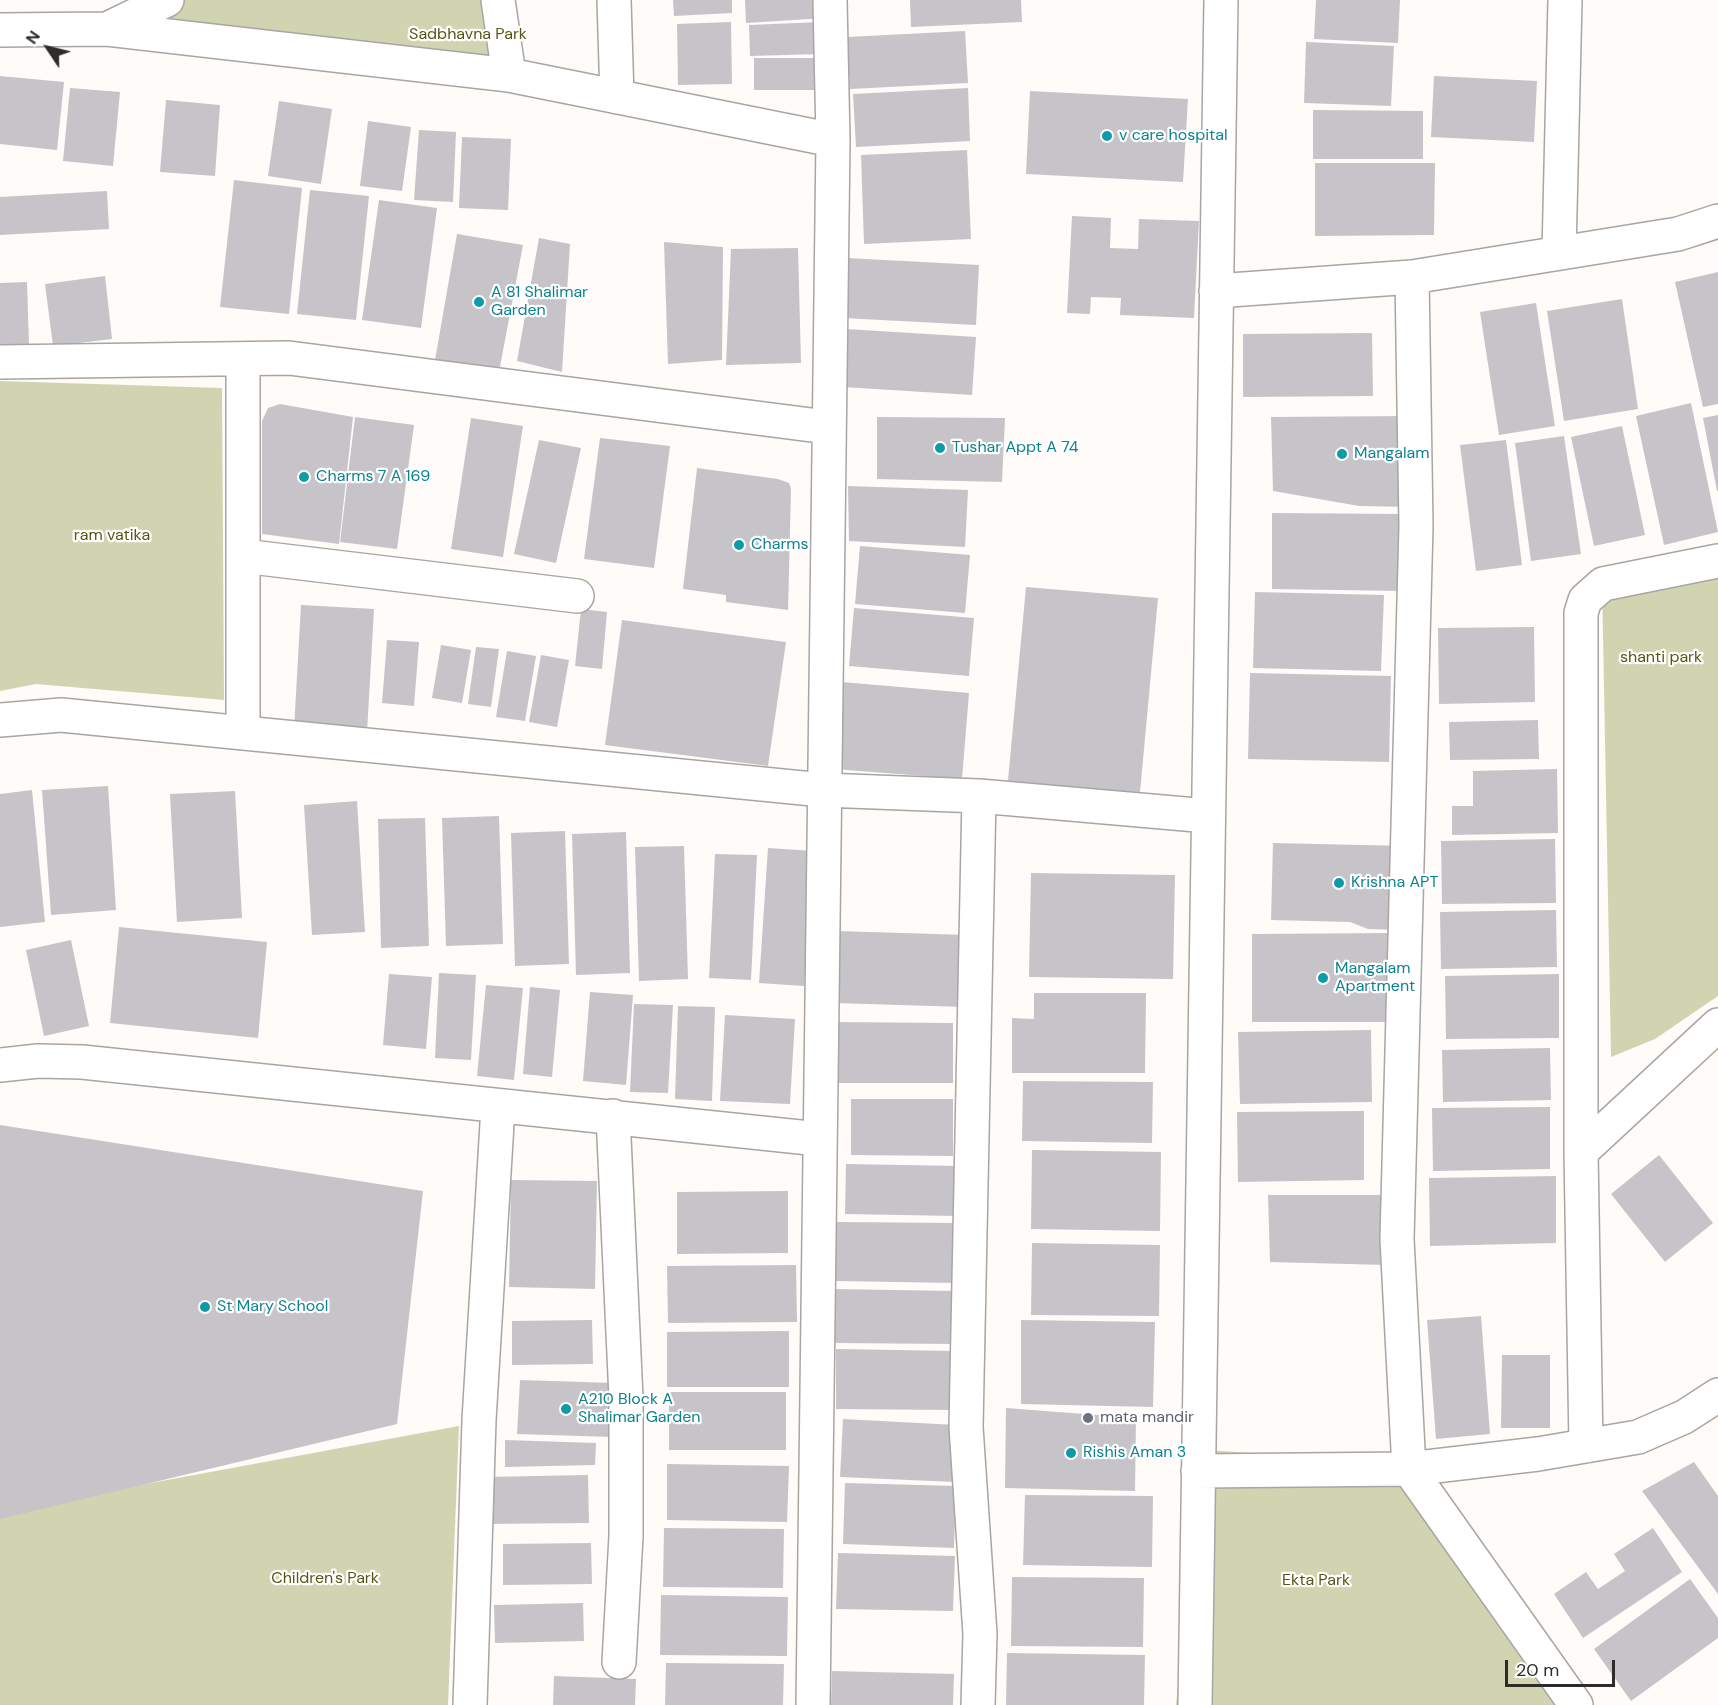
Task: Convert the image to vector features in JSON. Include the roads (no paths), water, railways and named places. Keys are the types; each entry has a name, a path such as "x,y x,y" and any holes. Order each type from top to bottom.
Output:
{"street":[{"path":"107,29 167,0"},
{"path":"498,0 509,75"},
{"path":"614,0 617,97"},
{"path":"813,1705 833,140 830,0"},
{"path":"1195,1705 1221,0"},
{"path":"1559,253 1564,0"},
{"path":"0,30 107,29 509,75 833,140"},
{"path":"1216,291 1412,277 1678,234 1718,221"},
{"path":"1412,277 1416,526 1397,1239 1409,1469 1576,1705"},
{"path":"0,362 289,358 828,427"},
{"path":"243,359 243,733"},
{"path":"243,556 577,596"},
{"path":"1586,1446 1581,1152 1581,613 1585,600 1603,584 1718,561"},
{"path":"0,720 61,715 823,790 979,796 1208,816"},
{"path":"978,1705 980,1634 966,1427 979,796"},
{"path":"1581,1152 1718,1025"},
{"path":"0,1065 38,1061 82,1062 819,1139"},
{"path":"470,1705 478,1419 498,1107"},
{"path":"613,1116 626,1398 626,1536 619,1662"},
{"path":"1198,1471 1409,1469 1586,1446 1638,1437 1684,1417 1718,1395"}],"place":[{"name":"v care hospital","path":"1107,136"},
{"name":"A 81 Shalimar Garden","path":"479,302"},
{"name":"Tushar Appt A 74","path":"940,448"},
{"name":"Mangalam","path":"1342,454"},
{"name":"Charms 7 A 169","path":"304,477"},
{"name":"Charms","path":"739,545"},
{"name":"Krishna APT","path":"1339,883"},
{"name":"Mangalam Apartment","path":"1323,978"},
{"name":"St Mary School","path":"205,1307"},
{"name":"A210 Block A Shalimar Garden","path":"566,1409"},
{"name":"mata mandir","path":"1088,1418"},
{"name":"Rishis Aman 3","path":"1071,1453"}],"park label":[{"name":"Sadbhavna Park","path":"468,35"},
{"name":"ram vatika","path":"112,536"},
{"name":"shanti park","path":"1661,658"},
{"name":"Children's Park","path":"325,1579"},
{"name":"Ekta Park","path":"1316,1581"}]}
